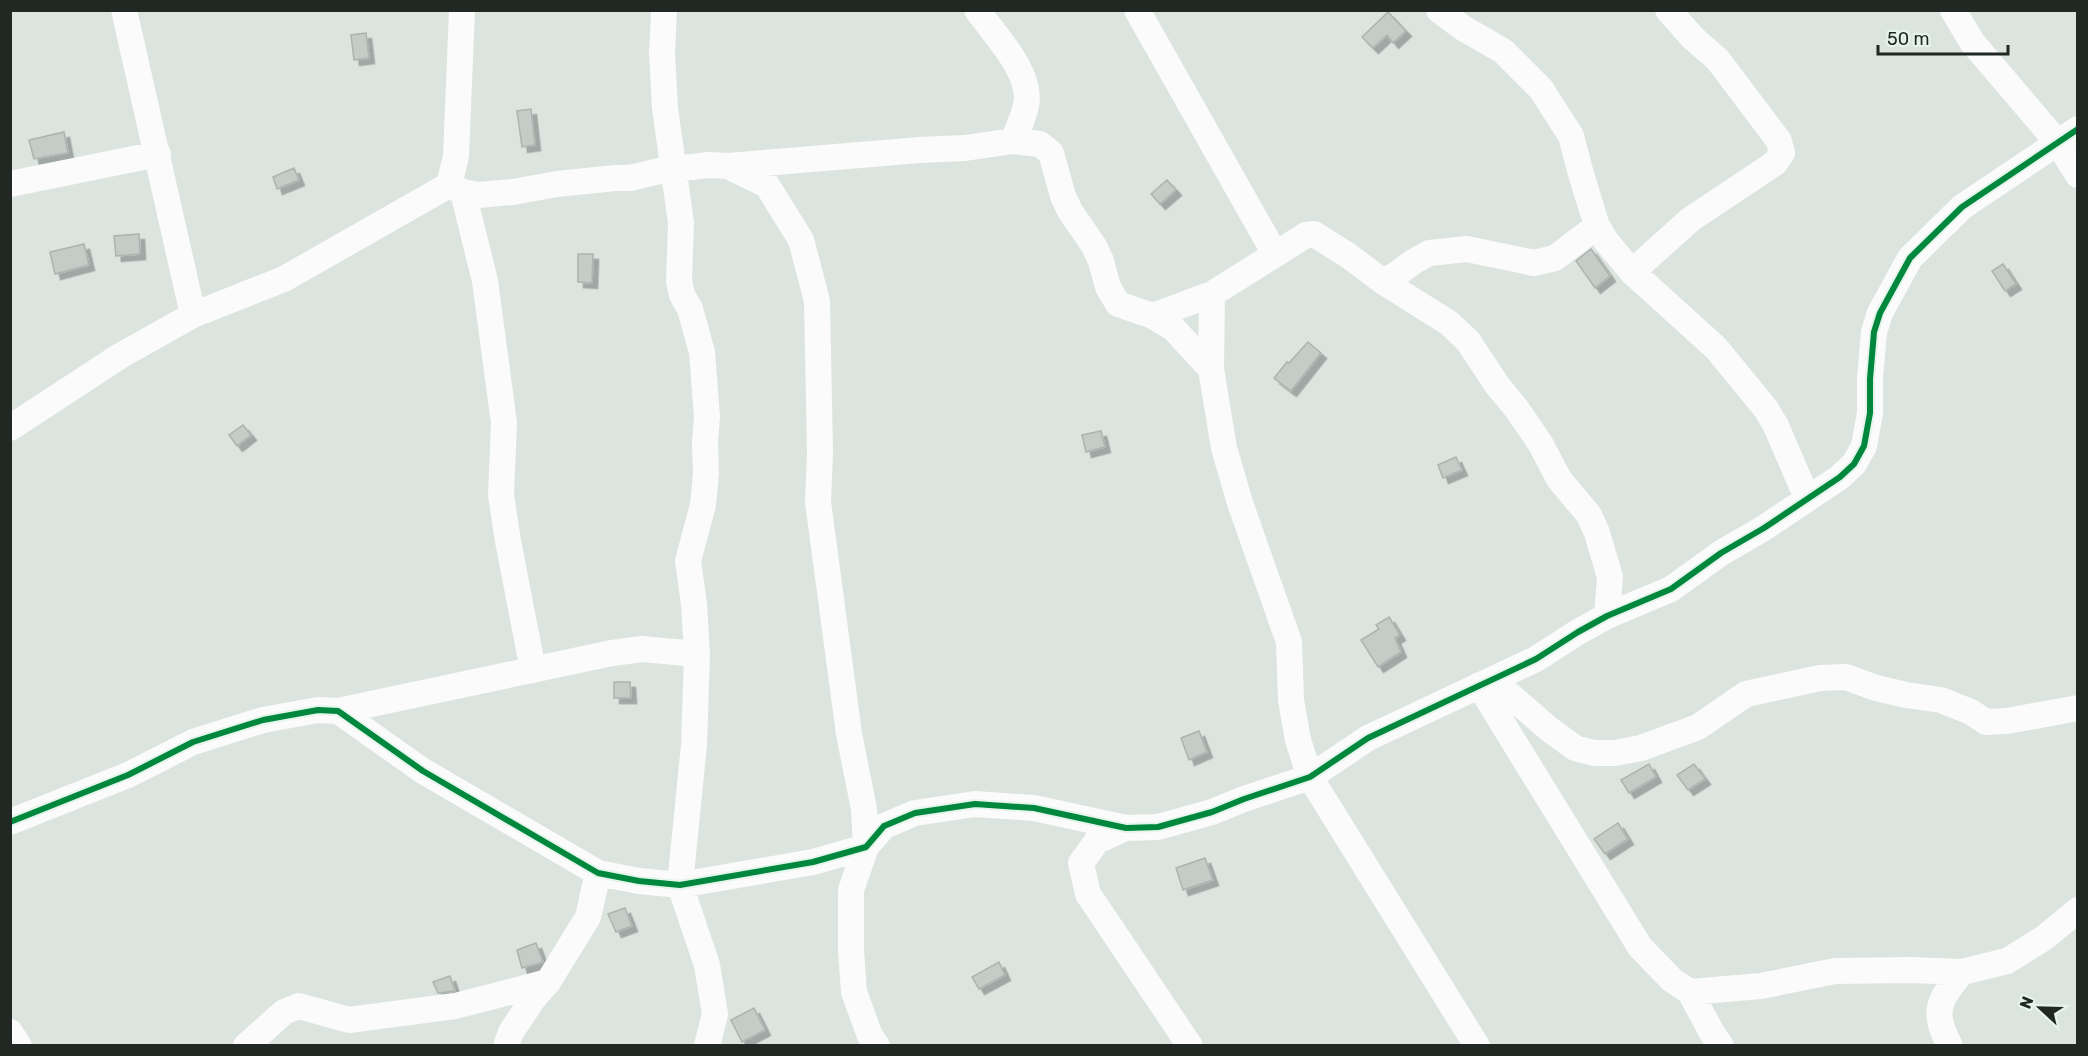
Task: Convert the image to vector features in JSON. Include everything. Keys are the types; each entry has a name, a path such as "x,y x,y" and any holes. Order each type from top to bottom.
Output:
{"street":[{"path":"124,10 193,315"},
{"path":"462,10 456,188 485,281 504,423 501,495 533,670"},
{"path":"664,10 662,54 665,108 681,223 679,281 682,295 690,309 702,352 707,417 703,505 688,561 694,604 697,654 694,746 680,885 707,965 715,1014 707,1046"},
{"path":"977,10 1019,68 1028,89 1026,105 1013,141"},
{"path":"1137,10 1275,254"},
{"path":"1439,10 1463,28 1503,51 1541,89 1571,136 1597,226 1606,241 1632,272 1716,348 1766,409 1776,426 1807,498"},
{"path":"1632,272 1691,219 1774,163 1782,153 1779,141 1718,60 1693,38 1668,10"},
{"path":"1953,10 1972,42 2068,136 2078,175"},
{"path":"877,1046 870,1036 854,992 851,890 866,847 884,826 915,813 975,804 1034,808 1126,828 1158,826 1212,812 1310,777 1368,738 1536,659 1606,616 1671,589 1721,553 1764,528 1840,477 1854,464 1864,446 1870,413 1874,332 1880,313 1910,258 1962,207 2068,136"},
{"path":"10,428 120,356 193,315 284,279 456,188 478,195 558,184 630,178 664,170 709,165 728,166 965,148 1013,141 1040,144 1051,153 1063,196 1070,211 1094,246 1108,287 1118,304 1153,316 1173,328 1211,369"},
{"path":"10,184 158,154"},
{"path":"728,166 767,185 779,202 801,240 817,301 820,452 818,502 846,711 864,808 866,847"},
{"path":"1382,281 1394,276 1429,253 1467,249 1534,263 1555,258 1597,226"},
{"path":"1153,316 1212,294 1306,235 1314,234 1349,256 1382,281 1449,323 1468,341 1497,386 1516,408 1559,479 1589,514 1610,577 1606,616"},
{"path":"1212,294 1211,369 1224,448 1240,503 1289,642 1291,700 1298,740 1310,777 1477,1046"},
{"path":"10,822 128,775 193,741 263,720 318,710 338,711 612,653 642,649 697,654"},
{"path":"1486,682 1575,748 1594,753 1615,753 1641,748 1698,727 1746,694 1820,678 1846,677 1876,688 1941,700 1971,712 1986,722 2007,721 2078,708"},
{"path":"1486,682 1640,947 1672,980 1690,992 1721,1046"},
{"path":"338,711 423,771 598,873 639,881 680,885 813,862 866,847"},
{"path":"1126,828 1097,841 1081,863 1088,894 1190,1046"},
{"path":"506,1046 511,1032 533,999 548,982 588,917 598,873"},
{"path":"1690,992 1761,986 1835,971 1962,972 2007,961 2044,938 2078,910"},
{"path":"1950,1046 1941,1029 1938,1011 1947,992 1962,972"},
{"path":"246,1046 284,1012 299,1006 349,1020 455,1006 548,982"},
{"path":"10,1032 19,1046"}],"building":[{"path":"1388,12 1406,31 1393,43 1387,35 1373,48 1362,37"},
{"path":"366,33 369,58 354,60 351,35"},
{"path":"531,109 535,145 522,147 517,111"},
{"path":"64,132 68,153 34,159 29,140"},
{"path":"294,168 299,180 277,189 273,177"},
{"path":"1167,180 1176,190 1160,204 1151,194"},
{"path":"139,234 140,254 116,256 114,236"},
{"path":"84,244 89,265 55,274 50,252"},
{"path":"1591,249 1610,276 1595,288 1576,261"},
{"path":"578,254 593,254 592,283 578,282"},
{"path":"2003,264 2016,284 2005,291 1992,271"},
{"path":"1308,342 1321,353 1291,391 1274,378"},
{"path":"243,425 251,435 237,446 229,435"},
{"path":"1101,431 1105,447 1086,452 1082,435"},
{"path":"1456,457 1462,470 1443,478 1438,465"},
{"path":"1389,617 1400,635 1395,638 1401,652 1378,667 1361,640 1379,629 1376,625"},
{"path":"614,682 630,682 631,698 614,698"},
{"path":"1199,731 1207,752 1189,760 1181,738"},
{"path":"1649,764 1656,777 1629,793 1621,780"},
{"path":"1694,764 1705,779 1688,790 1677,775"},
{"path":"1618,823 1628,839 1605,854 1594,839"},
{"path":"1205,858 1213,880 1183,890 1176,868"},
{"path":"625,908 632,926 616,932 608,914"},
{"path":"536,943 543,962 522,968 517,950"},
{"path":"999,962 1005,975 979,989 972,977"},
{"path":"450,976 455,991 438,993 433,982"},
{"path":"754,1008 765,1030 742,1042 731,1020"}],"cycle path":[{"path":"10,822 128,775 193,742 263,720 318,710 338,711 423,771 598,873 639,881 680,885 813,862 866,847 884,826 915,813 975,804 1034,808 1126,828 1158,827 1212,812 1310,777 1368,738 1536,659 1607,616 1671,589 1721,553 1764,528 1840,477 1854,464 1864,446 1870,413 1874,332 1880,313 1910,258 1962,207 2078,129"}]}
